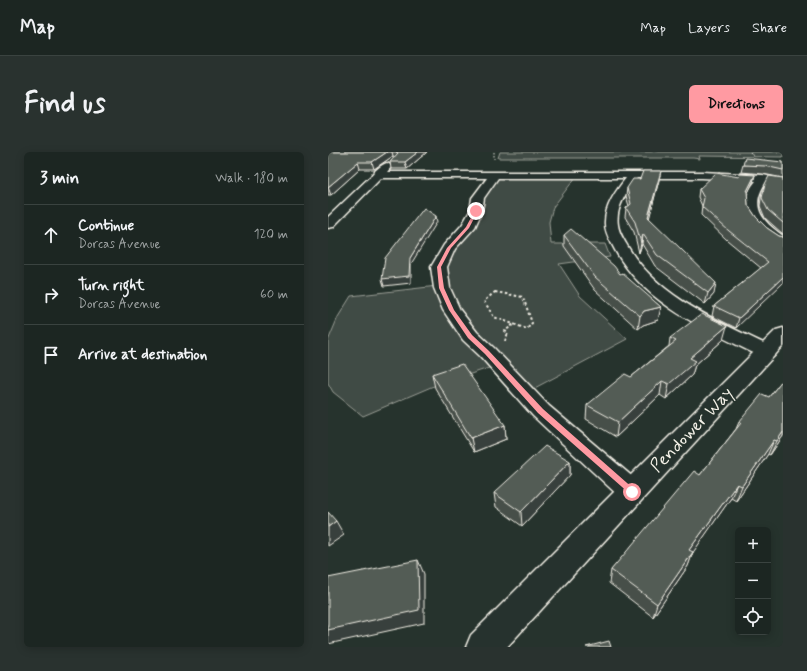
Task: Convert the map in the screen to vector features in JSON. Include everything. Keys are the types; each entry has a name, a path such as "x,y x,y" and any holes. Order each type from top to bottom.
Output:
{"street":[{"path":"328,224 393,160"},
{"path":"495,175 478,198 476,211 468,227 449,248 439,267 442,288 452,310 470,336 487,352 541,411 632,492"},
{"path":"634,175 615,202 611,225 621,248 643,279 688,312 775,343"},
{"path":"376,176 702,175 763,178 783,182"},
{"path":"763,178 756,187 752,197 752,210 766,230 783,242"},
{"name":"Pendower Way","path":"483,647 775,343"}],"path":[{"path":"750,152 753,156"},
{"path":"495,292 524,297 532,323 527,329 494,317 484,301 495,292"}],"shaded area":[{"path":"500,152 783,152 783,157 699,156 700,159 498,158"},
{"path":"498,176 576,177 553,207 549,222 551,244 605,244 610,257 559,264 580,296 627,339 529,391 501,364 431,387 363,416 333,392 328,383 328,341 338,317 351,296 446,285 442,268 482,198"}],"building":[{"path":"328,152 387,152 372,162 358,162 328,187"},
{"path":"396,152 418,152 405,162 390,162 398,153"},
{"path":"745,158 783,162 783,170 765,166 743,165"},
{"path":"643,171 661,171 648,217 716,283 708,293 657,255 643,234 641,243 635,222 626,208 631,204 627,188 633,179 640,179"},
{"path":"716,173 739,177 740,174 755,175 747,191 748,205 756,217 767,228 783,237 783,277 739,318 714,306 768,262 702,207 704,198 699,189"},
{"path":"769,176 783,178 783,223 768,210 762,198 765,184"},
{"path":"424,208 436,216 410,258 409,276 382,279 385,258"},
{"path":"571,229 614,266 620,274 622,273 661,307 644,311 640,316 595,277 564,235"},
{"path":"702,314 727,326 690,358 696,361 669,384 662,381 618,422 587,405 625,374 631,377 676,341 670,338"},
{"path":"462,364 505,425 471,438 432,374"},
{"path":"783,379 783,432 777,441 774,440 742,486 737,484 689,550 693,552 657,604 611,570 694,471 700,475 741,423 739,422 762,394 769,397"},
{"path":"545,446 570,461 521,512 494,493"},
{"path":"328,512 336,521 328,527"},
{"path":"418,560 419,610 328,630 328,578"},
{"path":"609,641 611,647 586,647"}],"route":[{"path":"476,211 468,227 449,248 439,267 442,288 452,310 470,336 487,352 541,411 632,492"}]}
